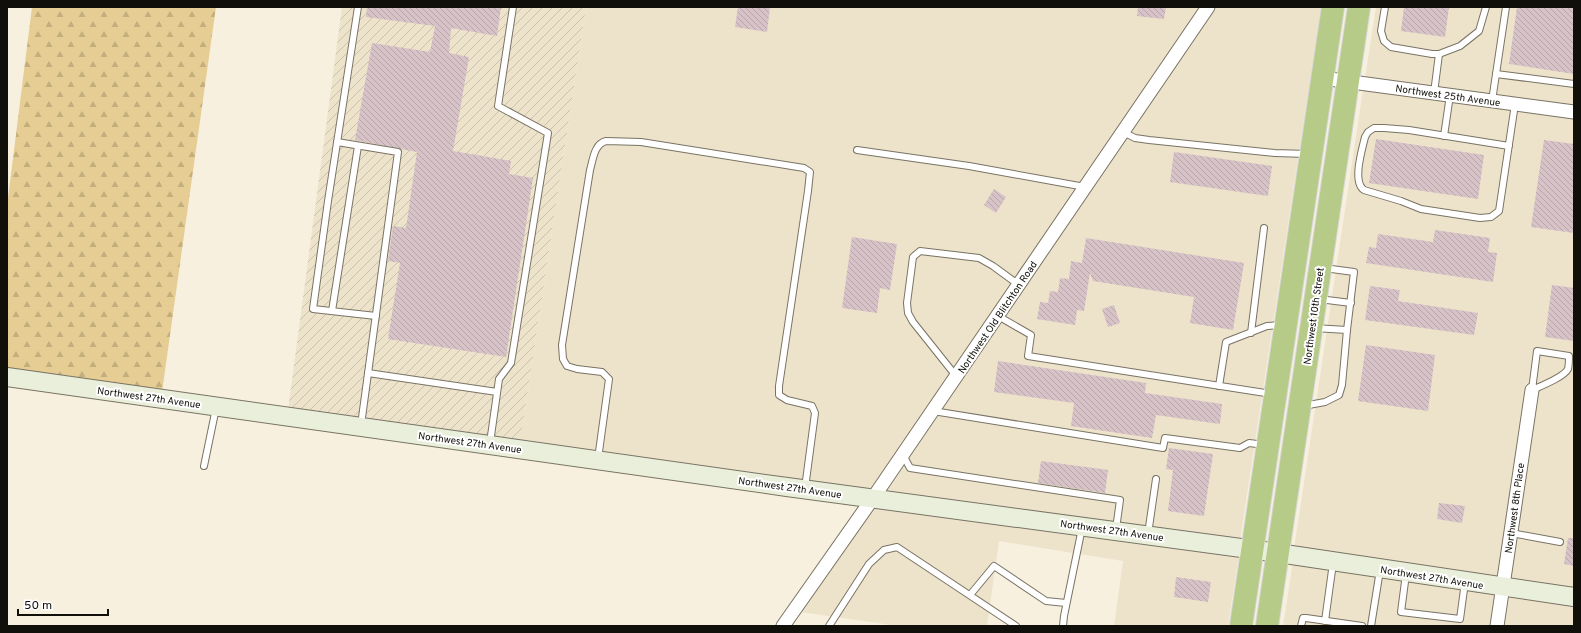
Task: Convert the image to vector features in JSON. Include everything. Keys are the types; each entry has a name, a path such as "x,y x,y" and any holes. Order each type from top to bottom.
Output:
{"highway":[{"path":"1241,626 1333,7"},
{"name":"Northwest 10th Street","path":"1267,626 1359,7"},
{"path":"1285,324 1311,328"}],"street":[{"name":"Northwest Old Blitchton Road","path":"783,626 903,455 1208,7"},
{"name":"Northwest 25th Avenue","path":"1322,78 1574,112"},
{"name":"Northwest 27th Avenue","path":"7,377 805,489 1253,549 1465,582 1574,597"},
{"name":"Northwest 8th Place","path":"1497,626 1532,390"}],"lane":[{"path":"358,7 313,309 376,316"},
{"path":"490,445 499,379 511,363 548,133 498,106 513,7"},
{"path":"1385,7 1381,31 1384,41 1391,47 1432,54 1439,54 1460,46 1479,31 1486,7"},
{"path":"1492,101 1506,7"},
{"path":"1434,93 1439,54"},
{"path":"1496,74 1574,84"},
{"path":"1444,136 1450,95"},
{"path":"1509,146 1409,130 1374,128 1368,132 1365,137 1358,179 1360,187 1364,190 1402,201 1421,209 1480,218 1491,217 1499,211 1509,146 1515,104"},
{"path":"1123,132 1135,138 1149,140 1275,153 1311,155"},
{"path":"337,142 398,152 361,427"},
{"path":"597,460 609,379 602,372 577,369 567,366 563,358 562,345 590,170 596,149 602,143 606,142 641,142 804,168 810,172 778,386 779,395 787,400 812,406 815,413 805,489"},
{"path":"332,311 358,146"},
{"path":"857,150 969,166 1085,187"},
{"path":"1251,333 1264,228"},
{"path":"956,377 908,313 907,303 913,257 920,251 979,258 993,266 1019,285"},
{"path":"1300,407 1325,402 1339,395 1342,384 1354,272 1320,267"},
{"path":"1316,298 1350,303"},
{"path":"998,316 1031,335 1028,356 1276,395"},
{"path":"1220,386 1226,342 1268,326 1285,324"},
{"path":"1311,328 1347,330"},
{"path":"1537,351 1569,356 1568,368 1563,374 1532,390 1537,351"},
{"path":"368,373 498,392"},
{"path":"204,466 217,406"},
{"path":"933,411 1163,448 1166,438 1240,448 1249,443 1268,446"},
{"path":"903,455 910,468 1120,500 1116,531"},
{"path":"1148,535 1156,479"},
{"path":"1063,626 1066,603 1082,526"},
{"path":"1511,533 1560,542"},
{"path":"829,626 869,564 884,550 897,547 1016,626"},
{"path":"1325,621 1334,561"},
{"path":"970,595 994,566 1046,601 1066,603"},
{"path":"1371,626 1380,569"},
{"path":"1407,573 1401,612 1459,623 1465,582"},
{"path":"1301,626 1303,618 1362,626"}],"shaded area":[{"path":"342,7 586,7 520,443 288,410"},
{"path":"586,7 1200,7 870,492 520,443"},
{"path":"1216,7 1321,7 1240,541 885,494"},
{"path":"1376,7 1574,7 1574,106 1365,78"},
{"path":"1363,90 1574,118 1574,591 1510,582 1539,386 1526,383 1497,580 1294,549"},
{"path":"877,505 1239,554 1228,626 1114,626 1123,561 999,541 987,626 898,626 801,612"},
{"path":"1293,561 1495,592 1490,626 1283,626"},
{"path":"1509,594 1574,603 1574,626 1504,626"}],"green space":[{"path":"32,7 216,7 162,392 7,370 7,206"}],"building":[{"path":"367,7 501,7 497,36 451,28 449,53 469,57 453,151 511,161 509,174 533,178 506,357 388,339 400,263 388,261 393,226 406,228 417,152 355,140 372,43 430,52 435,26 366,17"},
{"path":"738,7 770,7 767,32 735,27"},
{"path":"1138,7 1166,7 1164,19 1137,16"},
{"path":"1404,7 1449,7 1445,37 1401,31"},
{"path":"1517,7 1574,7 1574,74 1509,64"},
{"path":"1376,139 1484,155 1478,199 1369,183"},
{"path":"1544,140 1574,144 1574,233 1531,227"},
{"path":"1174,152 1272,166 1268,196 1170,182"},
{"path":"994,189 1006,197 996,213 984,205"},
{"path":"1435,230 1490,238 1488,252 1497,253 1493,282 1366,263 1369,247 1376,248 1378,234 1433,242"},
{"path":"852,237 897,244 890,290 880,288 877,313 842,308"},
{"path":"1086,238 1244,263 1233,330 1190,323 1194,297 1093,281 1090,273 1084,311 1077,310 1075,325 1037,319 1040,302 1048,303 1050,291 1058,292 1060,278 1069,279 1071,261 1082,263"},
{"path":"1552,285 1574,288 1574,341 1545,337"},
{"path":"1370,286 1400,290 1398,301 1478,313 1474,335 1365,320"},
{"path":"1114,305 1120,323 1108,327 1102,309"},
{"path":"1366,345 1435,355 1428,411 1358,401"},
{"path":"998,361 1146,383 1145,393 1222,404 1220,424 1156,415 1152,438 1071,426 1074,403 994,392"},
{"path":"1169,448 1213,454 1204,516 1168,511 1173,470 1166,469"},
{"path":"1041,461 1108,470 1105,493 1038,483"},
{"path":"1439,503 1465,506 1462,523 1437,519"},
{"path":"1568,538 1574,538 1574,566 1564,564"},
{"path":"1176,577 1211,582 1208,602 1174,597"}]}
